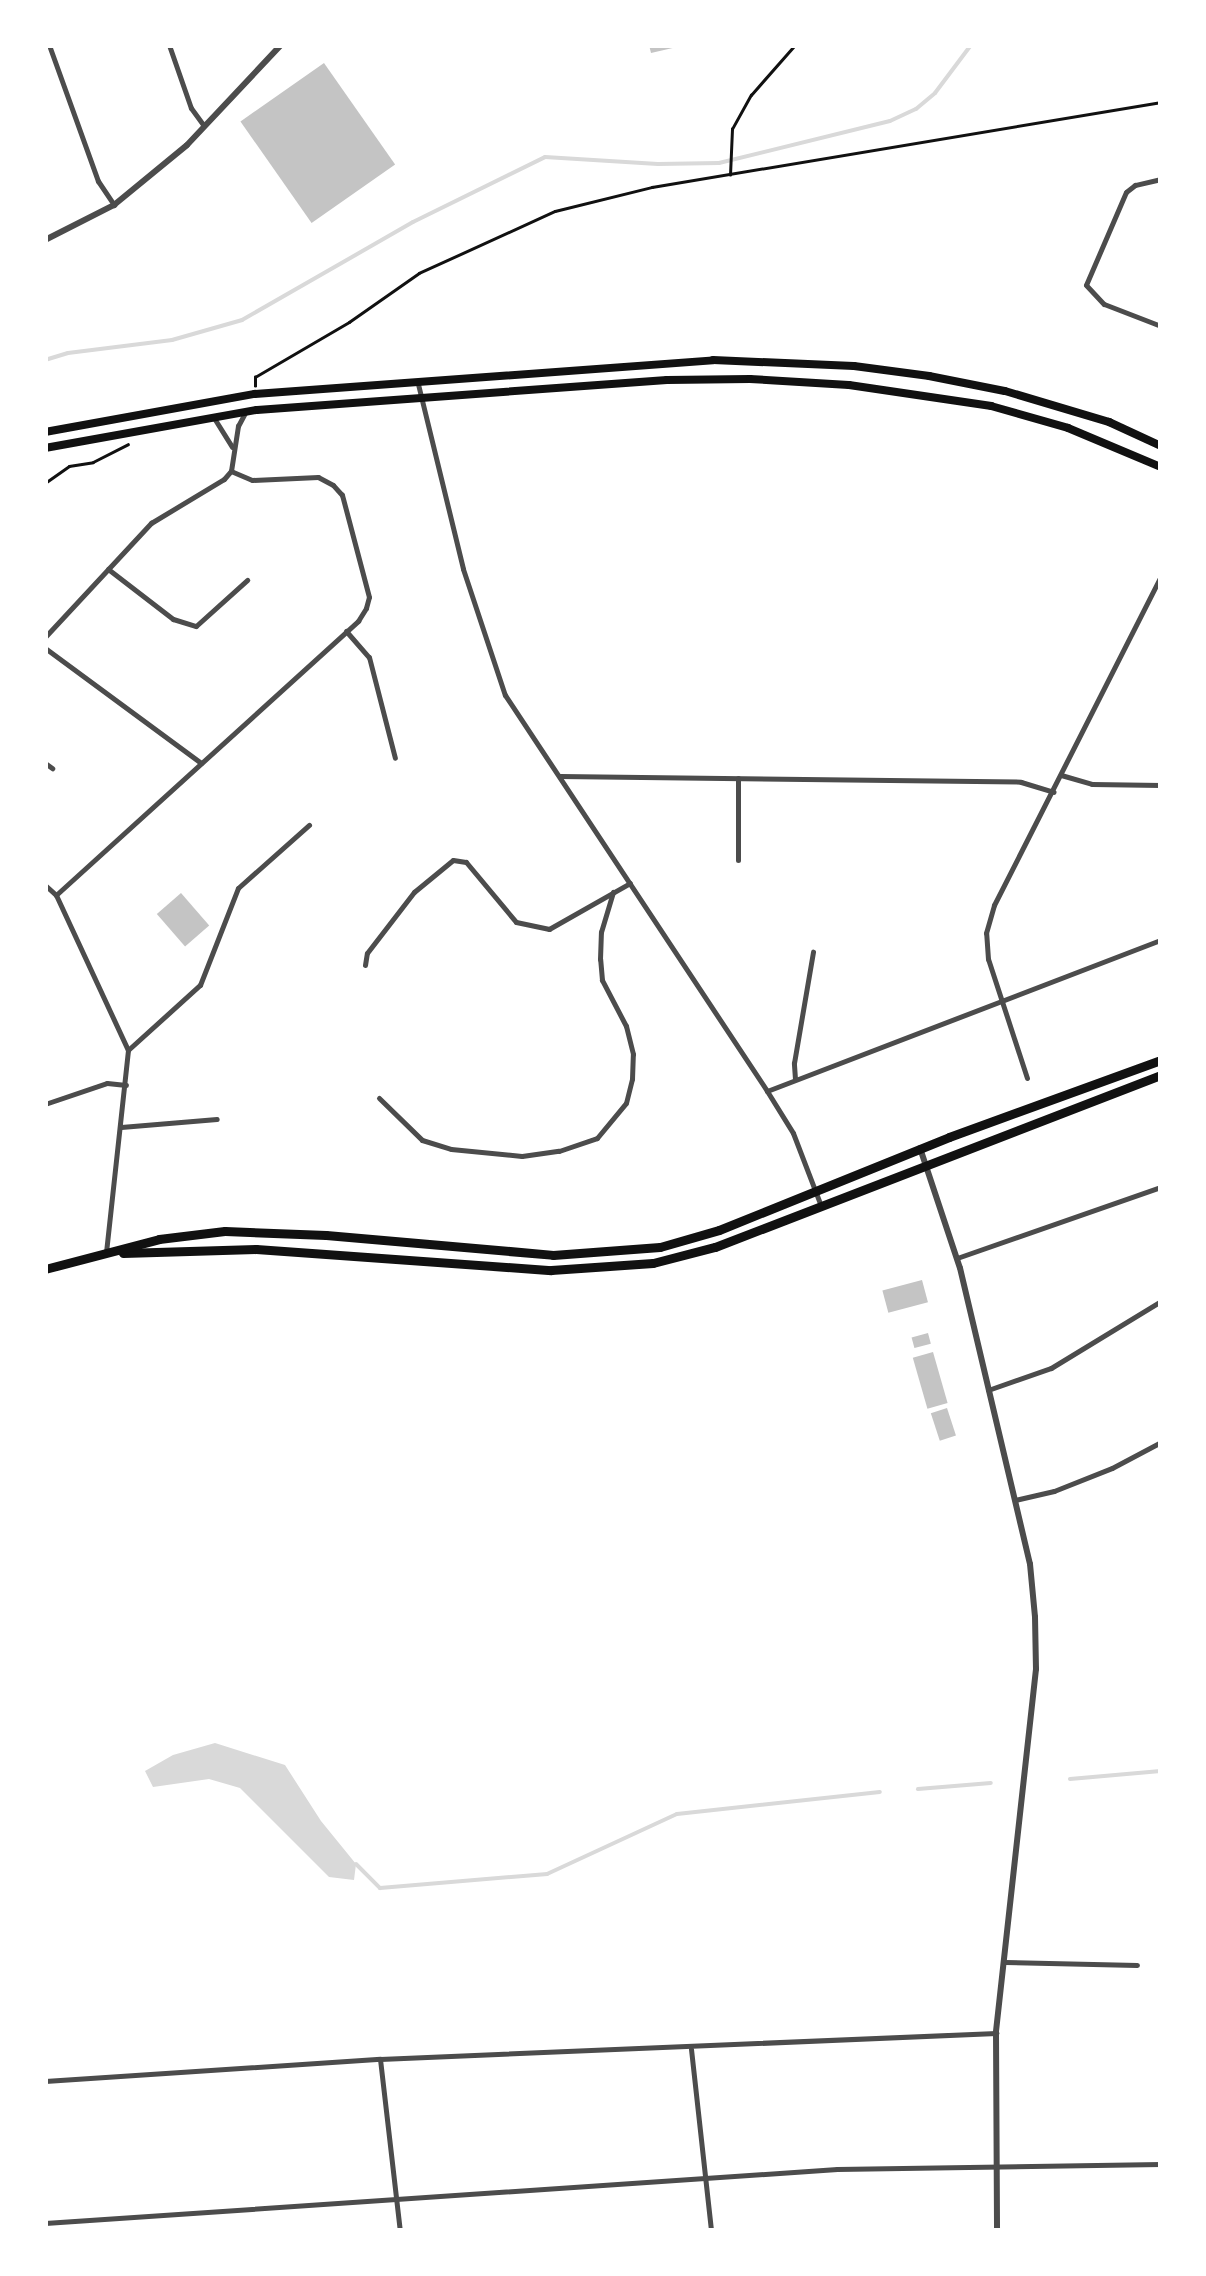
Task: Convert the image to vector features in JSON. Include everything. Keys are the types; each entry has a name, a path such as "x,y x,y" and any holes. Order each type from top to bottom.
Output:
{"highway":[{"path":"45,1268 159,1239 225,1231 594,1255 675,1243 1161,1060"},
{"path":"105,1254 256,1249 504,1267 600,1269 653,1263 715,1247 1161,1075"}],"main road":[{"path":"45,432 255,394 712,360 854,366 1005,392 1109,422 1161,446"},
{"path":"45,448 246,412 667,380 750,379 849,385 991,406 1068,428 1161,468"}],"street":[{"path":"49,45 98,181 114,205"},
{"path":"169,45 191,108 206,128"},
{"path":"45,240 114,205 206,128 281,45"},
{"path":"1161,179 1135,184 1126,192 1086,285 1104,304 1161,326"},
{"path":"418,384 463,570 505,695 767,1090 793,1133 821,1206"},
{"path":"45,637 151,523 224,479 231,470 233,449 246,412"},
{"path":"214,417 233,449"},
{"path":"56,895 358,621 369,597 342,495 318,477 252,480 231,470"},
{"path":"107,568 173,619 196,626 248,580"},
{"path":"1026,1078 1000,999 986,932 994,905 1161,576"},
{"path":"346,632 370,658 395,758"},
{"path":"45,648 201,763"},
{"path":"45,763 52,768"},
{"path":"1062,775 1092,784 1161,785"},
{"path":"560,776 1021,782 1053,792"},
{"path":"738,777 738,860"},
{"path":"128,1050 200,986 238,888 309,825"},
{"path":"365,966 367,953 414,892 452,860 466,862 516,922 549,929 630,883"},
{"path":"45,885 56,895 128,1050 105,1254"},
{"path":"380,1098 422,1140 451,1149 522,1156 559,1152 597,1138 626,1103 632,1080 633,1054 626,1026 602,980 601,932 614,892"},
{"path":"767,1090 1161,940"},
{"path":"795,1079 794,1063 813,952"},
{"path":"45,1104 107,1083 126,1085"},
{"path":"121,1127 217,1119"},
{"path":"920,1148 958,1258 1030,1564 1036,1669 996,2034 997,2231"},
{"path":"958,1258 1161,1187"},
{"path":"988,1390 1051,1368 1161,1301"},
{"path":"1015,1500 1112,1468 1161,1442"},
{"path":"1005,1962 1137,1965"},
{"path":"45,2082 380,2059 996,2034"},
{"path":"690,2049 711,2231"},
{"path":"380,2059 400,2231"},
{"path":"45,2223 396,2198 529,2194 702,2177 999,2163 1161,2164"}],"path":[{"path":"730,177 727,156 732,129 751,95 795,45"},
{"path":"255,390 255,377 348,322 419,273 555,211 652,187 1161,102"},
{"path":"45,483 69,466 93,462 120,447"}],"shaded area":[{"path":"215,1743 285,1765 321,1821 356,1864 354,1880 329,1877 240,1788 209,1779 153,1787 145,1771 173,1755"}],"building":[{"path":"649,45 677,45 677,47 651,53"},
{"path":"324,63 395,165 312,223 240,122"},
{"path":"181,893 209,925 185,946 157,914"},
{"path":"922,1280 928,1302 888,1313 882,1291"},
{"path":"928,1333 931,1344 914,1348 912,1337"},
{"path":"933,1352 948,1403 927,1409 913,1358"},
{"path":"947,1408 956,1436 940,1441 931,1413"}],"waterway":[{"path":"45,360 68,353 172,340 242,320 413,222 545,157 658,164 719,163 890,121 916,109 935,93 971,45"},
{"path":"1070,1779 1161,1771"},
{"path":"918,1789 991,1783"},
{"path":"356,1864 380,1888 547,1874 677,1814 880,1792"}]}
